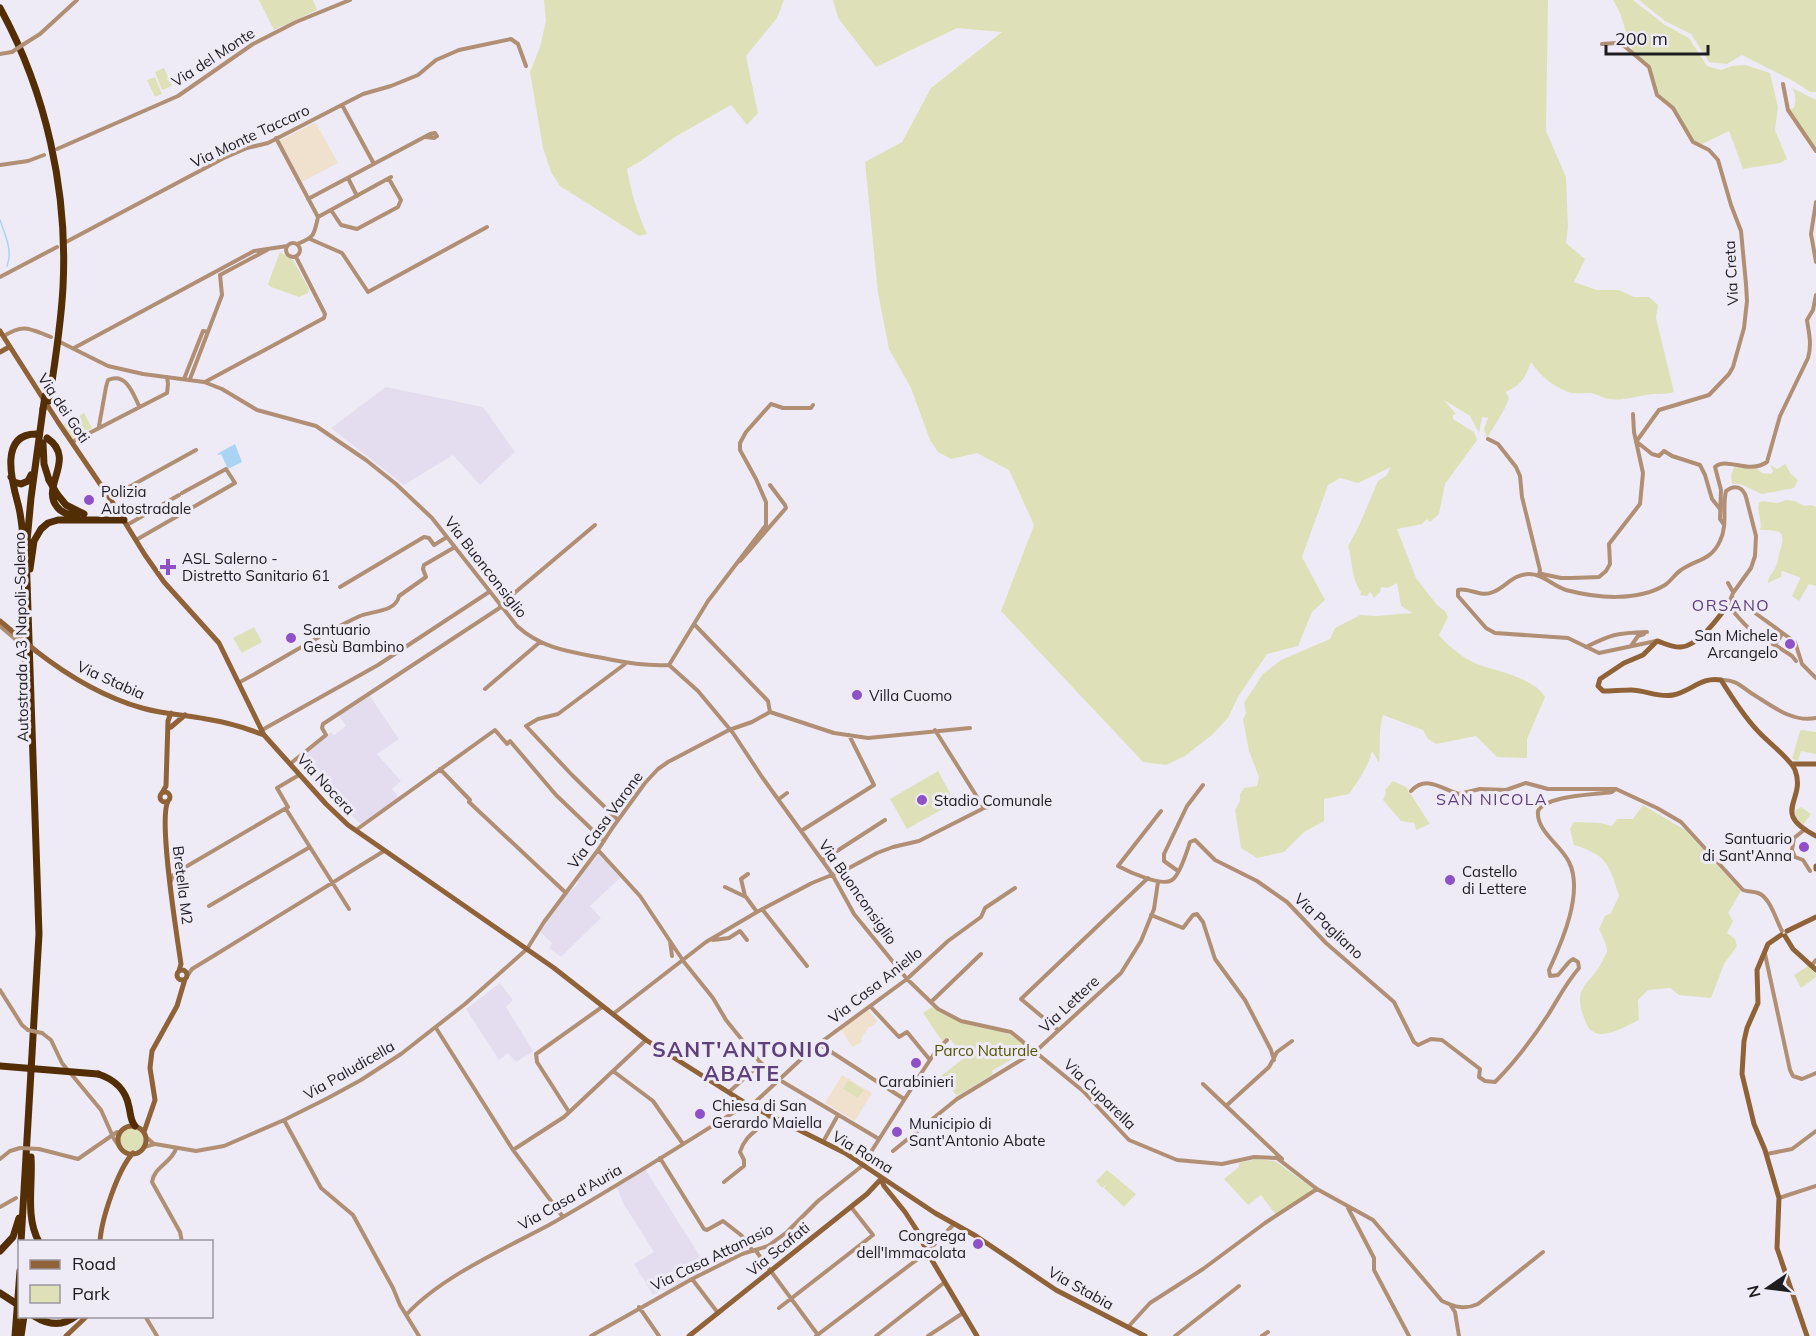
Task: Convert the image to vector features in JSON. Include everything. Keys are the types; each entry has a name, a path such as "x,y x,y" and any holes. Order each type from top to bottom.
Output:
{"highway":[{"name":"Autostrada A3 Napoli-Salerno","path":"0,8 21,49 49,135 60,191 64,253 63,287 45,411 28,569 44,928 24,1240"},
{"name":"Autostrada A3 Napoli-Salerno","path":"0,18 21,60 37,109 56,196 60,249 59,286 47,398"},
{"path":"28,569 21,518 8,472 7,455 13,443 22,436 36,434"},
{"path":"8,472 16,483 27,482 43,443"},
{"path":"43,443 44,464 49,480 66,505 80,516"},
{"path":"43,443 56,446 60,458 52,491 53,499 60,510 80,516 125,522"},
{"path":"28,569 34,541 41,529 48,523 80,516"},
{"path":"0,1066 98,1074 114,1082 127,1099 130,1114 127,1128"},
{"path":"29,1157 31,1216 38,1240"},
{"path":"3,1248 13,1237 18,1225 29,1157"},
{"path":"0,1293 18,1305"},
{"path":"19,1318 19,1336"},
{"path":"19,1336 23,1318"},
{"path":"36,1318 55,1324 74,1318"}],"street":[{"path":"0,54 12,52 40,34 76,0"},
{"name":"Via del Monte","path":"57,149 178,96 253,44 296,22 350,0"},
{"name":"Via Monte Taccaro","path":"66,242 222,159 276,138 363,94 418,75 436,60 459,50 511,39 515,40 526,66"},
{"name":"Via Creta","path":"1602,44 1623,45 1650,67 1657,95 1673,108 1693,141 1709,150 1718,160 1741,231 1746,284 1744,328 1729,374 1709,395 1662,408 1636,442"},
{"path":"1783,84 1788,110 1816,151"},
{"path":"342,105 374,164"},
{"path":"308,199 426,137"},
{"path":"73,349 254,251 297,244 310,239 314,234 318,217 276,138"},
{"path":"0,165 22,162 44,155"},
{"path":"348,178 357,196"},
{"path":"318,217 390,178 401,200 398,207 357,229 341,225 331,210"},
{"path":"1816,202 1811,234 1816,262"},
{"path":"310,239 342,253 368,292 487,226"},
{"path":"296,257 300,251 297,244"},
{"path":"287,246 286,254 292,258 296,257"},
{"path":"0,277 57,248"},
{"path":"220,275 269,248"},
{"path":"204,382 324,318 325,314 296,257"},
{"path":"190,379 222,295 220,275 229,264"},
{"path":"1724,525 1720,519 1720,485 1715,467 1723,463 1755,468 1767,462 1780,416 1811,348 1811,334 1807,320 1813,310 1816,295"},
{"path":"4,336 14,329 25,327 51,338"},
{"name":"Via dei Goti","path":"0,330 164,582"},
{"path":"184,379 203,331 208,332"},
{"name":"Via Buonconsiglio","path":"60,342 119,370 204,382 222,389 257,410 316,426 366,460 432,518 516,626 540,642 560,651 625,664 669,665 703,697 733,733 823,860 854,914 907,979 938,1009 961,1021 1011,1032 1036,1051"},
{"path":"0,352 9,347"},
{"path":"72,442 166,393 167,377"},
{"path":"98,427 108,380 112,378 127,383 139,406"},
{"path":"669,665 708,601 734,570 738,561 767,522 766,502 763,494 740,450 743,437 770,405 811,408 813,405"},
{"path":"1488,439 1498,444 1516,467 1520,476 1522,497 1540,573 1565,590 1597,596 1644,594 1664,586 1681,569 1704,559 1720,542 1724,525 1726,491 1733,487 1741,488 1746,497 1756,536 1751,568 1713,624 1691,644 1677,647 1657,641 1605,653 1594,652 1568,638 1491,632 1458,596 1458,590 1462,589 1473,593 1491,593 1523,574 1540,573 1561,578 1599,576 1606,571 1610,557 1609,544 1640,504 1643,473 1633,414"},
{"path":"1636,442 1652,454 1659,456 1664,451 1700,465 1712,499 1720,509"},
{"path":"109,498 196,450"},
{"path":"125,522 226,469 235,483 136,540"},
{"path":"738,561 786,508 770,486"},
{"path":"290,764 326,735 322,728 323,724 501,606 595,525"},
{"path":"340,587 424,537 429,538 434,545 447,537"},
{"path":"240,682 358,617 392,606 399,601 399,596 426,577 424,565 455,547"},
{"name":"Via Nocera","path":"164,582 219,643 263,732 332,810 384,851 526,949"},
{"path":"1728,583 1739,605 1751,610 1795,642 1802,664 1816,678"},
{"path":"263,732 378,665 489,592"},
{"path":"1728,605 1754,632 1792,656 1796,661"},
{"name":"Via Stabia","path":"0,621 67,674 91,687 134,705 263,732"},
{"path":"694,624 768,701 770,712 834,733 875,738 970,728"},
{"path":"0,626 23,650 27,715"},
{"path":"1586,647 1612,634 1647,632 1638,636 1631,646"},
{"path":"1775,645 1782,634"},
{"path":"1657,641 1643,656 1624,663 1600,679 1598,686 1603,691 1640,691 1666,696 1678,694 1713,678 1737,682 1790,717 1805,720 1816,718"},
{"path":"485,689 540,642"},
{"path":"618,820 526,726 538,719 558,714 625,664"},
{"path":"1721,680 1750,722 1792,764 1797,776 1791,814 1796,824 1816,836"},
{"path":"159,711 170,728 185,716"},
{"name":"Via Casa Varone","path":"526,949 645,783 661,766 729,730 752,722 770,712"},
{"name":"Bretella M2","path":"145,1135 155,1100 150,1068 152,1052 174,1011 183,975 165,837 165,801 160,797 165,793 166,786 171,713"},
{"path":"355,830 495,730 507,744 510,741 556,795 604,841"},
{"path":"934,730 984,808"},
{"path":"801,831 874,785 849,735"},
{"path":"1792,764 1816,765"},
{"name":"Via Casa Varone","path":"440,769 470,800 469,802 566,893"},
{"path":"299,775 277,788 288,807 286,809 349,909"},
{"path":"1411,790 1418,785 1429,783 1439,784 1459,794 1480,789 1506,789 1526,783 1548,789 1616,789 1681,822 1743,890 1756,892 1767,900 1793,949 1814,968 1816,960"},
{"path":"1161,811 1118,866 1158,882 1173,880 1178,871 1164,861 1164,854 1187,806 1203,785"},
{"name":"Via Pagliano","path":"1178,871 1190,842 1196,840 1215,860 1257,881 1287,902 1326,943 1394,1002 1414,1042 1418,1045 1431,1039 1442,1040 1480,1069 1479,1077 1495,1082 1547,1017 1566,984 1579,968 1578,962 1573,959 1558,975 1550,976 1550,970 1565,931 1574,886 1573,871 1569,861 1539,821 1538,811 1540,807 1553,802 1612,792 1616,789"},
{"path":"779,799 787,793"},
{"path":"612,1015 710,940 762,909 893,847 928,837 984,808 1006,802"},
{"path":"787,810 792,806"},
{"path":"171,884 172,877 177,872 286,809"},
{"path":"823,860 885,820"},
{"path":"1804,830 1794,838 1792,850 1795,857 1814,868"},
{"path":"209,906 310,847"},
{"path":"598,850 640,896 726,1020 761,1063 778,1079 879,1139"},
{"path":"183,975 384,851"},
{"path":"748,874 741,879 746,897 757,912"},
{"path":"1058,1030 1021,999 1148,878"},
{"name":"Via Lettere","path":"893,1151 957,1099 1036,1051 1121,973 1137,949 1151,915 1158,882"},
{"path":"725,887 746,897"},
{"name":"Via Casa Aniello","path":"749,1105 819,1044 907,979 948,941 981,917 985,909 1015,888"},
{"path":"762,909 807,966"},
{"path":"1151,915 1183,928 1193,915 1197,914 1203,922 1215,959 1245,1000 1274,1060"},
{"path":"1807,1336 1777,1248 1779,1198 1767,1154 1754,1124 1742,1074 1744,1041 1758,1003 1756,976 1771,941 1816,917"},
{"path":"710,940 729,938 740,931 747,940"},
{"path":"670,940 672,956"},
{"name":"Via Roma","path":"526,949 646,1040 749,1105 845,1153 881,1179 1007,1257"},
{"name":"Via Paludicella","path":"145,1135 155,1144 196,1151 217,1148 284,1120 361,1080 436,1028 526,949"},
{"path":"932,1002 981,954"},
{"path":"1765,954 1793,1076 1802,1079 1816,1073"},
{"path":"0,990 22,1026 42,1033 51,1040 62,1063 90,1095 120,1146"},
{"path":"569,1112 537,1062 536,1054 602,1006"},
{"path":"870,1006 899,1037 907,1032 930,1060"},
{"path":"436,1028 513,1150 563,1217"},
{"path":"513,1150 569,1112 646,1040"},
{"name":"Via Casa Attanasio","path":"591,1336 692,1279 742,1254 768,1246 787,1232 818,1201 862,1166 930,1060 947,1040"},
{"path":"1226,1106 1269,1067 1276,1052 1292,1041"},
{"path":"819,1044 904,1099"},
{"name":"Via Cuparella","path":"1036,1051 1083,1091 1129,1140 1177,1160 1222,1164 1254,1157 1277,1158 1317,1189 1348,1207"},
{"path":"729,1092 761,1063"},
{"path":"613,1071 653,1101 683,1144"},
{"path":"1203,1084 1286,1165"},
{"name":"Via Casa d'Auria","path":"407,1314 418,1303 453,1279 563,1217 749,1105"},
{"path":"823,1142 838,1115"},
{"path":"724,1182 744,1166 740,1152 743,1142 769,1116"},
{"path":"284,1120 321,1188 353,1215 420,1336"},
{"path":"0,1159 10,1151 20,1148 39,1149 78,1159 112,1135 148,1121"},
{"path":"100,1240 105,1213 125,1163 144,1147 145,1135 127,1128 113,1130 108,1125"},
{"path":"125,1163 118,1139 127,1128"},
{"path":"1767,1154 1792,1149 1816,1131"},
{"path":"107,1140 112,1139 133,1154"},
{"name":"Via Paludicella","path":"144,1147 155,1144"},
{"path":"176,1149 173,1156 155,1173 152,1182 180,1232 182,1240"},
{"path":"660,1158 704,1229 707,1230 723,1221 741,1236 771,1270 817,1336 927,1252 954,1224"},
{"path":"881,1179 918,1232 927,1252 977,1336"},
{"name":"Via Scafati","path":"689,1336 867,1194 881,1179"},
{"path":"1779,1198 1816,1186"},
{"path":"1129,1326 1150,1303 1317,1189"},
{"path":"0,1208 16,1198"},
{"path":"779,1308 873,1235 851,1206"},
{"path":"1348,1207 1373,1220 1442,1301 1450,1305 1467,1308 1478,1304 1543,1252"},
{"path":"1348,1207 1374,1258 1374,1270 1409,1336"},
{"name":"Via Stabia","path":"1007,1257 1056,1290 1145,1336"},
{"path":"692,1279 718,1313"},
{"path":"876,1336 946,1281"},
{"path":"1175,1336 1239,1286"},
{"path":"1450,1305 1455,1312 1459,1336"},
{"path":"639,1307 659,1336"},
{"path":"928,1336 963,1312"},
{"path":"66,1336 86,1318"},
{"path":"146,1318 157,1336"},
{"path":"1262,1336 1268,1332"}],"shaded area":[{"path":"314,123 338,163 302,182 279,141"},
{"path":"386,387 483,407 515,452 480,485 453,455 404,485 331,428"},
{"path":"370,696 399,739 377,754 401,781 392,789 399,798 362,825 344,809 301,757 331,732 334,735 346,726 339,716"},
{"path":"599,853 620,878 590,906 601,918 561,957 549,948 552,943 540,932"},
{"path":"500,983 513,1000 506,1007 533,1051 516,1062 508,1053 499,1060 466,1009"},
{"path":"868,1009 877,1021 869,1027 861,1039 862,1042 852,1047 841,1029"},
{"path":"842,1075 872,1093 855,1121 825,1103"},
{"path":"645,1169 708,1269 653,1295 634,1264 654,1252 623,1203 617,1187"}],"green space":[{"path":"259,0 313,0 317,10 274,30"},
{"path":"544,0 784,0 777,18 746,56 758,113 747,125 731,105 675,137 627,169 630,186 647,234 639,236 560,186 551,172 543,148 530,72 540,47 546,21"},
{"path":"833,0 1548,0 1546,131 1566,177 1568,227 1566,243 1585,259 1574,282 1597,290 1619,290 1634,297 1649,297 1658,305 1656,318 1674,392 1618,400 1591,393 1572,393 1548,381 1531,362 1522,380 1506,392 1509,398 1487,438 1484,429 1488,418 1482,417 1479,433 1470,416 1444,400 1456,414 1453,415 1453,419 1474,432 1477,440 1445,484 1439,514 1430,522 1427,519 1422,524 1397,529 1416,578 1448,617 1439,635 1467,659 1524,680 1540,690 1545,697 1527,739 1527,758 1497,757 1476,736 1436,744 1428,739 1423,730 1383,715 1379,763 1372,751 1366,768 1349,794 1324,799 1324,821 1304,832 1284,852 1257,858 1241,848 1235,810 1244,788 1257,786 1259,777 1249,751 1243,720 1246,713 1244,703 1263,674 1281,660 1330,639 1335,628 1360,615 1412,613 1401,606 1397,583 1388,588 1381,587 1380,592 1374,598 1370,592 1367,596 1360,595 1348,546 1378,481 1386,476 1391,467 1358,483 1340,478 1328,485 1302,557 1325,600 1312,612 1298,646 1267,654 1238,697 1228,718 1212,735 1185,756 1166,765 1143,762 1001,611 1034,525 1009,470 977,453 951,459 938,452 930,440 911,388 889,349 878,293 865,162 902,142 931,88 1002,32 957,28 876,67 838,18"},
{"path":"1613,0 1633,0 1665,25 1689,38 1707,66 1721,70 1745,65 1770,73 1778,107 1775,130 1787,159 1780,163 1743,169 1729,131 1700,145 1693,142 1677,114 1657,95 1649,67 1632,51 1620,13"},
{"path":"1639,0 1816,0 1816,92 1810,92 1742,55 1727,64 1709,62 1691,34 1665,21"},
{"path":"164,68 172,86 162,90 155,72"},
{"path":"155,77 162,94 155,97 147,80"},
{"path":"1792,88 1816,100 1816,149 1789,109 1794,108 1795,102"},
{"path":"280,252 293,260 309,289 308,293 299,297 268,284"},
{"path":"84,413 92,428 72,439 63,425"},
{"path":"1785,464 1798,480 1794,488 1762,494 1740,484 1732,484 1731,475 1734,467 1757,469 1762,473 1771,474 1773,471 1770,465 1777,469"},
{"path":"1786,500 1816,507 1816,586 1809,584 1799,601 1792,596 1799,577 1782,571 1781,577 1768,583 1777,563 1782,538 1779,532 1760,530 1759,503 1762,501 1777,503"},
{"path":"254,627 262,642 242,653 233,638"},
{"path":"1802,730 1816,732 1816,754 1801,751 1798,761 1792,759"},
{"name":"Stadio Comunale","path":"938,771 955,802 907,829 890,799"},
{"path":"1393,781 1406,787 1430,824 1416,830 1414,823 1401,821 1383,800 1385,790"},
{"path":"1643,805 1685,830 1741,891 1728,913 1733,921 1727,933 1735,939 1737,946 1724,964 1711,998 1679,995 1670,988 1648,990 1638,1000 1639,1020 1610,1033 1596,1033 1590,1030 1586,1023 1580,1001 1581,994 1607,953 1599,929 1605,916 1611,913 1619,896 1605,862 1594,853 1574,845 1570,829 1574,822 1601,823 1612,826 1617,819 1633,819"},
{"path":"1801,807 1811,814 1803,825 1795,814 1796,810"},
{"path":"1808,966 1816,977 1801,988 1794,975"},
{"name":"Parco Naturale","path":"932,1007 958,1021 1006,1033 1022,1041 1027,1048 992,1071 993,1074 957,1096 941,1076 965,1057 948,1037 942,1041 923,1013"},
{"path":"848,1080 864,1090 858,1098 843,1089"},
{"path":"132,1127 140,1131 144,1139 140,1147 132,1151 124,1147 120,1139 124,1131"},
{"path":"1257,1159 1275,1161 1314,1189 1276,1215 1261,1195 1248,1205 1224,1179 1239,1167 1239,1163"},
{"path":"1107,1170 1136,1194 1124,1207 1104,1188 1107,1184 1102,1188 1096,1181"}],"water":[{"path":"235,444 242,462 228,469 221,454 217,454"}],"waterway":[{"path":"0,220 9,248 7,266"}],"place":[{"name":"Polizia Autostradale","path":"89,500"},
{"name":"ASL Salerno - Distretto Sanitario 61","path":"168,567"},
{"name":"Santuario Gesù Bambino","path":"291,638"},
{"name":"San Michele Arcangelo","path":"1790,644"},
{"name":"Villa Cuomo","path":"857,695"},
{"name":"Stadio Comunale","path":"922,800"},
{"name":"Santuario di Sant'Anna","path":"1804,847"},
{"name":"Castello di Lettere","path":"1450,880"},
{"name":"Carabinieri","path":"916,1063"},
{"name":"Chiesa di San Gerardo Maiella","path":"700,1114"},
{"name":"Municipio di Sant'Antonio Abate","path":"897,1132"},
{"name":"Congrega dell'Immacolata","path":"978,1244"}],"district":[{"name":"ORSANO","path":"1731,605"},
{"name":"SAN NICOLA","path":"1492,799"},
{"name":"SANT'ANTONIO ABATE","path":"742,1061"}]}
